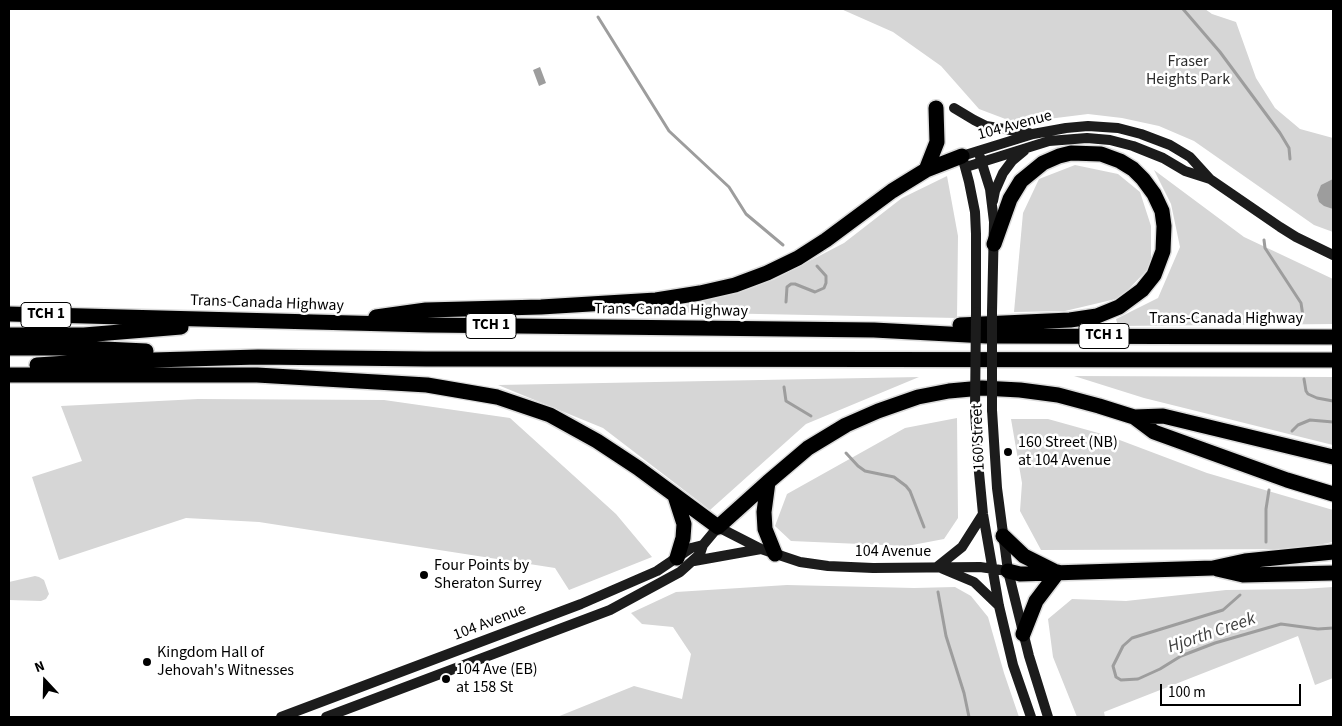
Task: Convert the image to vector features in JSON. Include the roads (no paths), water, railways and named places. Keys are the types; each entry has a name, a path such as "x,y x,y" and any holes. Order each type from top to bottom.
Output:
{"highway":[{"path":"926,170 937,142 936,108"},
{"path":"874,330 986,323 1055,322 1102,314 1129,301 1151,279 1163,251 1164,226 1162,211 1154,194 1133,169 1116,159 1101,154 1071,153 1042,163 1021,181 1010,199 994,244"},
{"path":"325,323 426,310 541,307 656,300 721,288 767,273 798,258 826,240 892,191 926,170 964,162"},
{"name":"Trans-Canada Highway","path":"9,314 258,322 874,330 986,336 1333,337"},
{"path":"9,335 84,335 258,322"},
{"path":"9,348 83,348 258,357"},
{"name":"TCH 1","path":"9,368 83,362 258,357 426,359 1333,360"},
{"path":"9,374 257,375 427,385 497,397 550,415 593,438 638,468 718,527 808,448 846,425 918,397 949,391 982,388 1058,395 1134,417 1163,416 1333,457"},
{"path":"1134,417 1154,432 1333,494"},
{"path":"768,482 764,512 768,551"},
{"path":"675,496 684,524 683,538 677,558"},
{"path":"1003,536 1024,556 1058,572"},
{"path":"1008,571 1020,574 1213,568 1245,561 1333,552"},
{"path":"1213,568 1243,576 1333,573"},
{"path":"1023,634 1036,601 1058,572"}],"main road":[{"path":"954,108 986,126 1033,134"},
{"name":"104 Avenue","path":"964,162 978,151 1033,134 1088,126 1118,128 1170,145 1190,157 1210,179 1296,237 1333,255"},
{"name":"104 Avenue","path":"964,162 982,162 1033,145 1072,138 1116,141 1145,150 1185,171 1210,179"},
{"path":"993,207 995,191 1005,169 1033,145"},
{"name":"160 Street","path":"978,151 993,207 992,410 996,488 1008,571 1023,634 1048,717"},
{"name":"160 Street","path":"964,162 973,205 976,234 976,410 983,514 999,606 1011,658 1031,717"},
{"path":"983,514 962,547 937,567 974,582 999,606"},
{"name":"104 Avenue","path":"326,717 610,610 663,582 694,561 700,554 703,545 718,527 768,551 800,562 828,566 873,568 993,568 1008,571"},
{"name":"104 Avenue","path":"281,717 581,604 657,571 691,548 703,545"},
{"path":"694,561 768,551"}],"waterway":[{"name":"Hjorth Creek","path":"1183,9 1220,52 1280,133 1289,148 1290,159"},
{"path":"598,17 669,131 729,187 746,214 783,245"},
{"name":"Hjorth Creek","path":"1264,240 1265,248 1301,303 1303,316"},
{"path":"786,302 787,287 791,284 815,292 824,288 826,276 817,266"},
{"name":"Hjorth Creek","path":"1304,379 1308,394 1333,401"},
{"path":"784,387 786,401 811,416"},
{"name":"Hjorth Creek","path":"1292,431 1298,425 1310,420 1333,422"},
{"path":"846,453 865,471 894,477 906,486 910,491 924,527"},
{"name":"Hjorth Creek","path":"1266,542 1266,509 1269,490"},
{"path":"938,592 946,636 964,693 969,717"},
{"name":"Hjorth Creek","path":"1240,595 1223,610 1132,638 1123,646 1113,666 1116,677 1121,680 1138,679 1160,669 1181,656 1215,643 1281,624 1318,629 1333,628"}],"place":[{"name":"160 Street (NB) at 104 Avenue","path":"1008,452"},
{"name":"Four Points by Sheraton Surrey","path":"424,575"},
{"name":"Kingdom Hall of Jehovah's Witnesses","path":"147,662"},
{"name":"104 Ave (EB) at 158 St","path":"446,679"}],"park label":[{"name":"Fraser Heights Park","path":"1188,71"}]}
